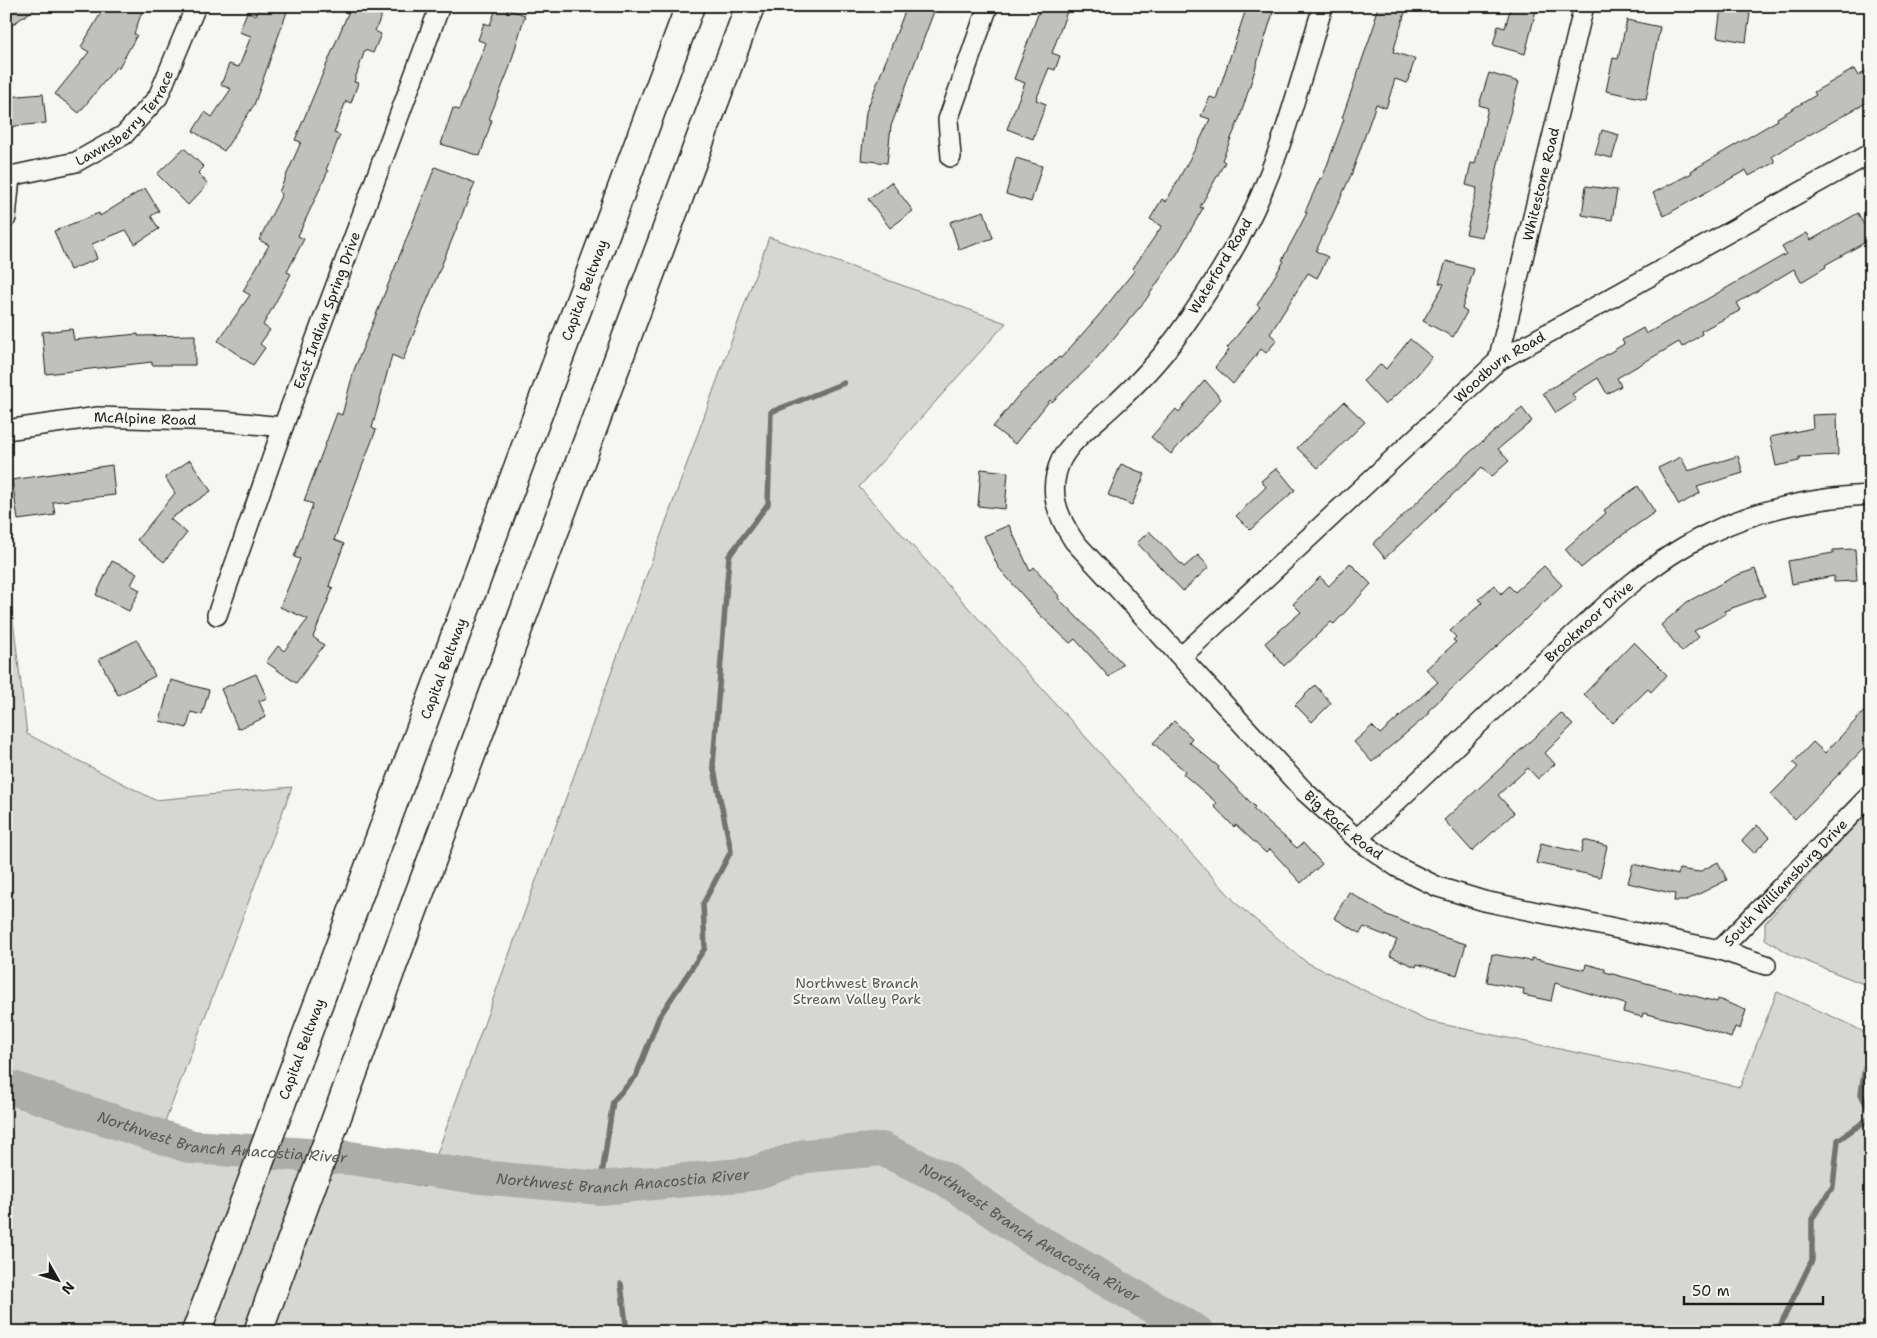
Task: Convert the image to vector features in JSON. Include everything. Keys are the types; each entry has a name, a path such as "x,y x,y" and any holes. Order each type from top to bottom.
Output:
{"highway":[{"name":"Capital Beltway","path":"196,1332 690,6"},
{"path":"258,1332 750,6"}],"street":[{"name":"Lawnsberry Terrace","path":"8,177 76,162 124,135 158,97 196,6"},
{"name":"East Indian Spring Drive","path":"217,615 283,427 440,6"},
{"path":"951,157 948,120 988,6"},
{"name":"Waterford Road","path":"1053,488 1062,458 1073,443 1126,395 1176,338 1224,266 1254,210 1274,158 1323,6"},
{"name":"Whitestone Road","path":"1498,361 1584,6"},
{"name":"Woodburn Road","path":"1182,656 1498,361 1871,154"},
{"path":"6,218 8,177"},
{"name":"McAlpine Road","path":"6,430 98,417 223,421 283,427"},
{"name":"Big Rock Road","path":"1053,488 1055,507 1074,541 1182,656 1304,791 1357,839 1397,867 1438,887 1484,901 1720,950 1766,965"},
{"name":"Brookmoor Drive","path":"1357,839 1593,617 1638,578 1678,550 1710,532 1760,514 1832,498 1871,495"},
{"name":"South Williamsburg Drive","path":"1720,950 1871,794"}],"green space":[{"name":"Northwest Branch Stream Valley Park","path":"769,237 1006,323 859,487 1239,906 1306,962 1427,1021 1740,1087 1777,992 1845,1022 1871,1036 1871,1332 6,1332 6,563 27,734 155,800 292,787 162,1130 425,1187"},
{"path":"1871,808 1871,987 1793,956 1765,939 1765,923"}],"building":[{"path":"6,6 39,6 6,29"},
{"path":"105,6 144,6 134,34 137,35 118,69 116,67 79,113 55,94 89,52 81,47"},
{"path":"260,6 289,6 254,105 224,151 193,131 205,112 212,117 231,89 221,85 229,64 239,67 251,36 239,32 247,12 256,15"},
{"path":"351,6 362,6 382,14 375,31 381,34 373,53 365,50 354,82 358,83 351,103 346,101 334,133 340,135 326,170 328,171 298,236 304,239 287,272 291,274 263,325 270,330 260,344 265,348 253,365 218,341 250,295 243,291 269,245 259,240 282,194 279,192 301,142 295,140"},
{"path":"497,6 525,15 509,69 489,119 492,120 480,156 441,144 453,108 459,110 486,43 478,40 484,23 490,25"},
{"path":"907,6 936,6 891,126 887,163 861,160 866,112"},
{"path":"1041,6 1069,6 1052,53 1060,56 1055,70 1049,68 1036,100 1046,104 1033,139 1007,129 1025,83 1014,79"},
{"path":"1247,6 1273,13 1240,117 1222,160 1225,162 1200,207 1203,208 1177,254 1145,301 1090,366 1052,402 1050,400 1015,444 993,427 1017,397 1059,357 1061,358 1099,315 1135,270 1133,268 1162,226 1150,219 1162,199 1166,202 1210,119 1201,116 1210,97 1216,99"},
{"path":"1378,6 1407,6 1393,52 1415,59 1407,83 1395,79 1386,108 1376,104 1352,173 1316,251 1328,257 1317,278 1308,273 1270,334 1277,340 1266,353 1261,349 1233,384 1215,367 1229,350 1227,348 1260,307 1257,305 1284,261 1282,260 1307,213 1305,212 1320,178 1322,179 1344,119 1342,118 1376,20 1374,19"},
{"path":"1511,6 1537,6 1525,54 1493,45 1498,26 1505,28"},
{"path":"1721,8 1750,13 1746,42 1717,37"},
{"path":"1627,20 1660,27 1646,99 1606,91 1613,58 1618,59"},
{"path":"1871,68 1871,100 1772,156 1775,162 1749,176 1746,170 1664,216 1653,193 1692,173 1691,171 1778,120 1777,118 1816,95 1814,92 1854,69 1858,76"},
{"path":"1489,73 1519,82 1507,124 1482,237 1466,234 1477,188 1466,185 1471,163 1475,164 1488,108 1479,105"},
{"path":"43,94 46,123 6,127 6,97"},
{"path":"1602,130 1619,135 1612,158 1595,154"},
{"path":"184,148 204,167 198,173 208,184 188,205 157,174"},
{"path":"1016,158 1042,166 1031,202 1006,194"},
{"path":"435,167 475,183 403,360 392,355 372,428 376,430 334,540 344,544 329,586 333,588 313,637 324,645 296,683 266,662 278,646 284,651 308,619 280,607 300,559 294,557 313,504 304,501 337,413 342,415 354,370"},
{"path":"891,182 913,211 890,228 868,199"},
{"path":"1586,186 1617,190 1612,220 1582,215"},
{"path":"145,188 159,211 151,216 159,229 135,244 126,230 92,244 97,259 70,270 54,231 99,213 100,216"},
{"path":"984,211 993,238 959,250 950,222"},
{"path":"1858,213 1871,239 1825,265 1826,267 1801,282 1794,269 1737,303 1741,310 1701,331 1702,334 1682,347 1679,342 1617,378 1621,386 1607,394 1598,378 1572,394 1576,400 1556,413 1543,393 1624,344 1622,340 1643,328 1646,334 1786,254 1782,247 1807,233 1811,240"},
{"path":"1446,261 1474,269 1462,309 1467,312 1453,337 1423,321 1444,284 1439,283"},
{"path":"72,329 74,340 138,334 138,336 195,335 195,365 152,365 152,362 46,374 42,332"},
{"path":"1410,339 1432,357 1417,375 1385,405 1363,381 1381,364 1386,369"},
{"path":"1205,380 1221,399 1171,454 1151,437 1176,409 1179,412"},
{"path":"1344,402 1365,422 1318,468 1297,448"},
{"path":"1522,408 1532,421 1498,449 1509,461 1491,477 1482,467 1385,558 1373,544 1469,453"},
{"path":"1837,414 1838,455 1799,457 1799,461 1776,466 1770,437 1813,428 1812,415"},
{"path":"1738,456 1743,473 1697,487 1700,493 1679,505 1658,468 1681,457 1688,471"},
{"path":"190,460 211,491 170,519 187,533 164,562 137,540 175,493 165,477"},
{"path":"1121,464 1145,474 1132,505 1108,495"},
{"path":"112,465 115,495 53,502 55,515 18,520 12,480"},
{"path":"1277,468 1295,490 1250,530 1236,516 1266,487 1261,481"},
{"path":"981,469 1008,472 1005,509 978,506"},
{"path":"1638,486 1655,512 1611,543 1581,568 1565,549 1606,513 1604,510"},
{"path":"1009,525 1030,571 1034,567 1059,596 1058,598 1123,664 1109,677 1075,639 1070,643 1039,614 998,567 984,536"},
{"path":"1149,531 1184,567 1198,555 1209,567 1183,591 1137,543"},
{"path":"1855,549 1857,581 1834,582 1834,576 1792,584 1788,561 1833,553 1833,550"},
{"path":"112,561 137,573 131,585 140,590 129,611 96,595"},
{"path":"1350,563 1371,584 1334,624 1331,622 1284,666 1265,643 1301,612 1293,604 1320,577 1329,586"},
{"path":"1544,566 1562,585 1428,711 1430,713 1372,762 1354,742 1372,726 1380,734 1438,682 1426,669 1456,642 1453,640 1456,637 1450,631 1482,603 1479,599 1494,585 1501,594 1509,586 1515,592"},
{"path":"1755,569 1765,596 1724,611 1726,614 1694,631 1699,637 1682,652 1661,625 1687,602 1735,576"},
{"path":"137,640 155,676 118,695 99,659"},
{"path":"1634,642 1667,675 1651,692 1648,689 1613,723 1584,694"},
{"path":"256,674 267,698 259,701 266,717 238,729 221,689"},
{"path":"171,680 209,690 202,715 191,712 187,728 160,721"},
{"path":"1315,685 1331,703 1312,722 1295,705"},
{"path":"1871,704 1871,741 1795,819 1770,795 1798,767 1793,763 1813,742 1825,753"},
{"path":"1561,713 1573,725 1545,753 1555,764 1538,779 1528,768 1498,795 1514,813 1472,851 1444,820"},
{"path":"1174,721 1192,738 1189,742 1219,767 1218,769 1255,807 1253,809 1297,848 1303,843 1322,864 1301,883 1270,849 1266,853 1236,825 1234,827 1214,806 1217,803 1183,774 1185,771 1153,743"},
{"path":"1757,825 1770,837 1754,853 1742,841"},
{"path":"1584,840 1607,846 1600,877 1536,863 1541,843 1581,853"},
{"path":"1718,862 1727,880 1685,901 1674,901 1675,894 1628,883 1633,864 1678,875 1679,869 1699,872"},
{"path":"1349,892 1387,915 1439,936 1466,944 1457,975 1417,964 1416,967 1390,956 1397,940 1364,927 1360,933 1334,918"},
{"path":"1492,954 1531,961 1531,958 1585,970 1586,964 1605,969 1605,972 1717,1002 1718,999 1746,1010 1740,1029 1735,1027 1731,1038 1698,1026 1643,1013 1642,1017 1623,1012 1625,1004 1555,983 1551,1001 1523,995 1524,989 1487,982"}],"waterway":[{"path":"600,1188 613,1101 636,1076 659,1017 705,948 703,904 731,851 713,765 729,556 768,504 771,412 844,383"},
{"path":"1871,1065 1865,1067 1861,1094 1871,1114"},
{"name":"Northwest Branch Anacostia River","path":"6,1086 192,1147 350,1158 470,1176 600,1188 751,1174 805,1156 882,1149 945,1179 1029,1236 1197,1332"},
{"path":"1777,1332 1812,1260 1812,1219 1833,1186 1838,1140 1871,1117"},
{"path":"621,1284 627,1332"}]}
